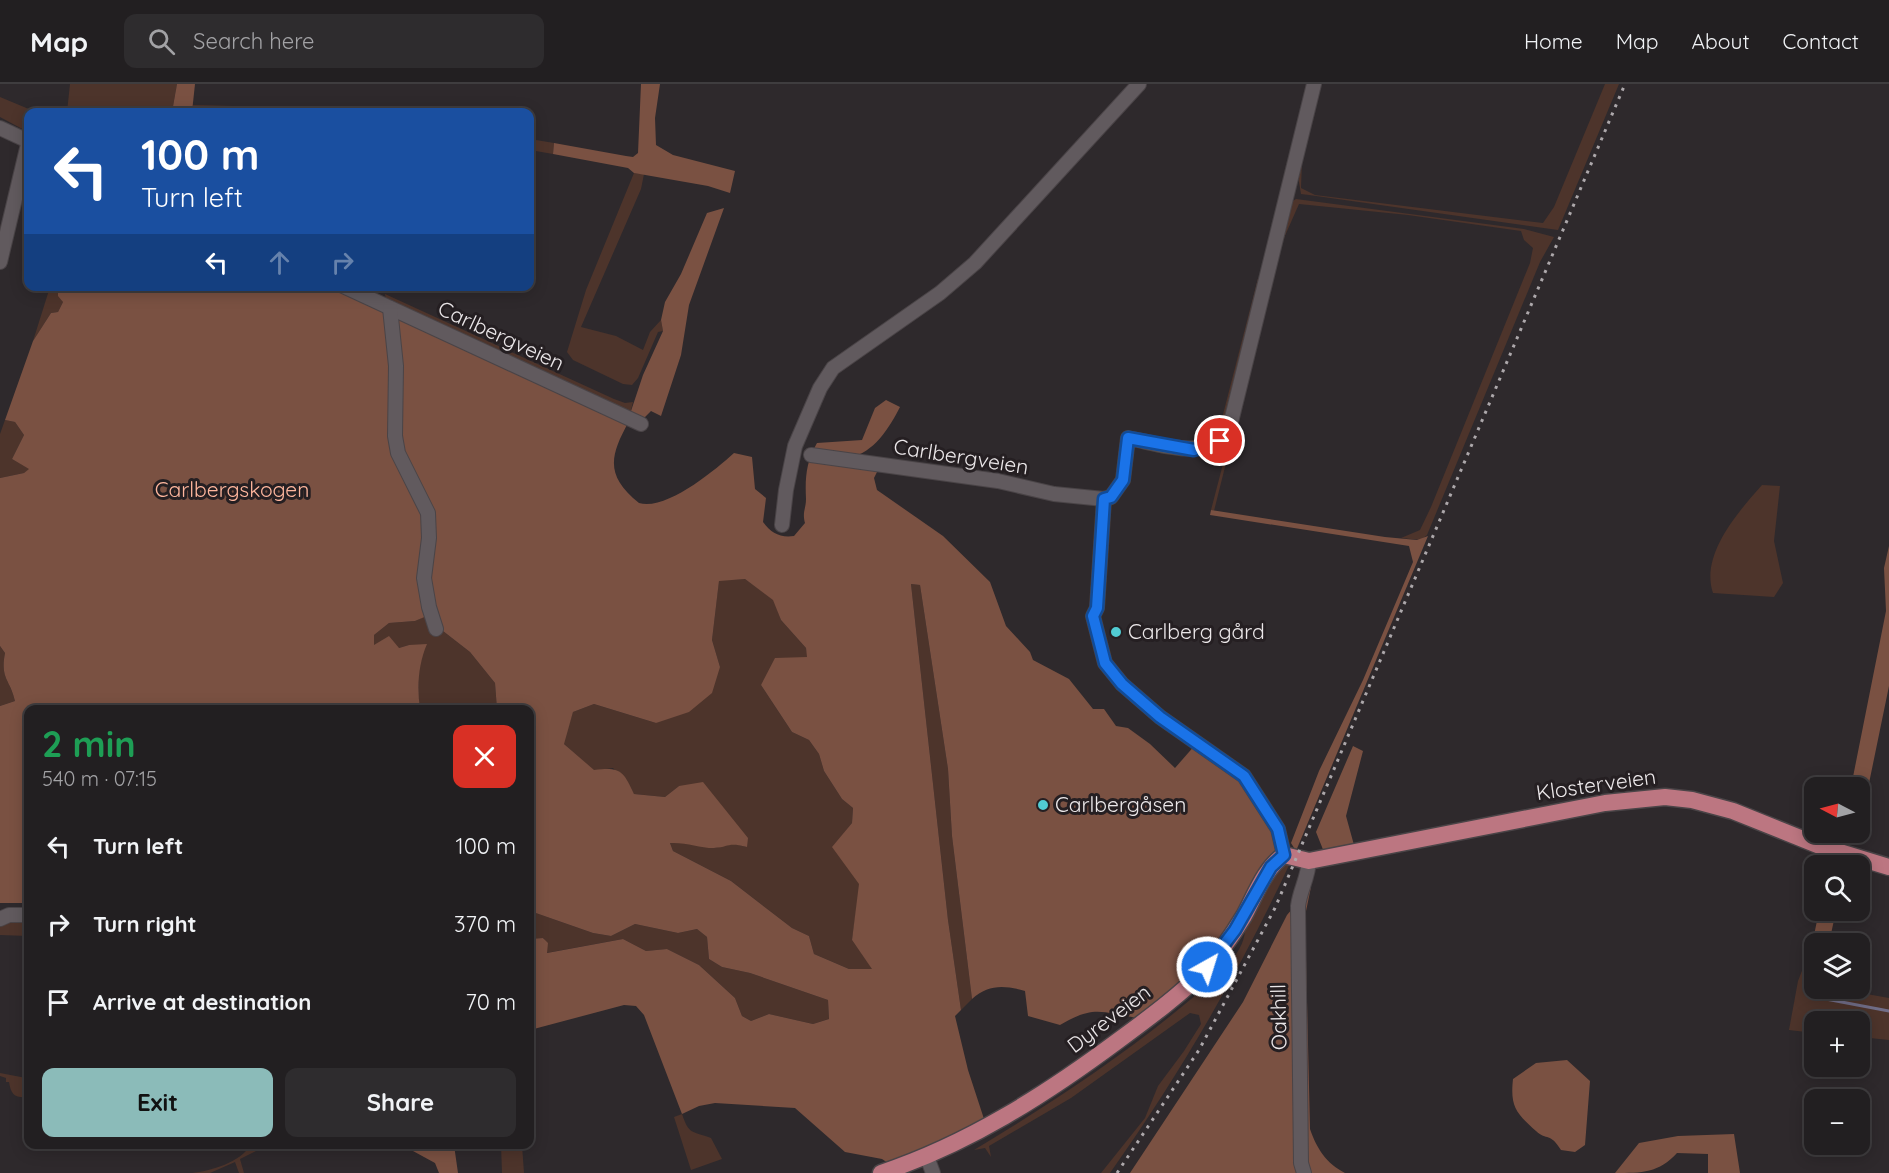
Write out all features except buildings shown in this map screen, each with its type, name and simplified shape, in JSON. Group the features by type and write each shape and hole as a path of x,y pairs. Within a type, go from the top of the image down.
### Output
{"main road":[{"name":"Klosterveien","path":"1306,860 1605,803 1665,796 1710,804 1820,846 1889,867"},
{"path":"1284,855 1306,860"},
{"name":"Dyreveien","path":"880,1173 927,1156 1002,1119 1075,1073 1182,990 1223,949 1271,867 1284,855"}],"street":[{"path":"782,525 795,446 820,388 833,368 940,293 975,263 1139,84"},
{"path":"1284,855 1278,829 1244,776 1160,717 1122,684 1105,663 1093,616 1097,608 1104,499 1111,497 1123,480 1128,438 1194,450 1220,441 1229,430 1314,84"},
{"path":"0,128 24,141"},
{"path":"0,262 24,160"},
{"name":"Carlbergveien","path":"354,291 641,424"},
{"path":"390,308 396,366 395,436 398,453 428,513 429,538 424,578 436,629"},
{"name":"Carlbergveien","path":"811,455 998,482 1054,494 1104,499"},
{"name":"Oakhill","path":"1304,1173 1301,1163 1298,906 1299,890 1308,875 1306,860"},
{"path":"0,919 9,915 24,915"},
{"path":"927,1156 933,1173"}],"shaded area":[{"path":"70,84 177,84 173,108 67,108"},
{"path":"1605,84 1619,84 1558,230 1301,194 1298,176 1302,161 1301,188 1315,195 1543,223 1554,207"},
{"path":"0,97 26,108 24,108 24,130 0,117"},
{"path":"193,105 310,108 193,108"},
{"path":"534,140 554,143 553,154 534,151"},
{"path":"634,173 644,174 641,189 581,327 616,336 643,350 650,332 661,320 663,331 658,332 638,378 632,385 623,384 573,360 567,352 586,290"},
{"path":"1296,199 1524,229 1554,237 1540,262 1427,535 1421,540 1401,538 1420,530 1431,507 1530,263 1533,248 1524,240 1521,231 1408,215 1299,204 1280,247 1214,511 1211,510 1291,202"},
{"path":"1258,278 1261,280 1225,429 1218,434"},
{"path":"49,291 59,291 63,302 58,312 51,313 33,341"},
{"path":"385,294 614,399 625,403 633,402 630,414 386,301"},
{"path":"5,420 15,422 24,435 12,459 30,469 24,473 0,478 0,434"},
{"path":"1762,485 1780,486 1774,541 1783,583 1774,597 1713,593 1710,579 1716,549 1742,508"},
{"path":"745,579 774,600 781,620 806,648 808,657 761,685 792,732 809,740 819,754 824,771 842,799 853,808 852,823 833,847 860,884 852,940 873,969 849,969 814,954 809,936 792,928 731,881 673,851 670,843 684,842 715,848 731,843 747,847 747,838 739,830 679,786 665,797 634,794 613,768 594,771 563,743 573,712 594,704 656,723 720,667 712,640 719,580"},
{"path":"911,584 920,585 948,769 952,836 972,999 961,1010 948,920"},
{"path":"434,612 443,631 470,652 495,683 497,705 420,705 418,670 409,645 399,648 373,645 374,635 389,623 415,621"},
{"path":"0,646 5,653 5,674 15,701 0,706"},
{"path":"1291,861 1208,1021 1161,1098 1110,1173 1101,1173 1145,1118 1158,1086 1201,1024 1199,1015 1190,1013 1071,1098 989,1146 991,1157 985,1148 974,1150 1088,1077 1143,1038 1196,995 1203,998 1239,949 1245,930 1272,873"},
{"path":"534,912 593,933 611,936 635,924 678,933 697,929 707,937 709,959 722,967 750,973 828,1000 829,1019 813,1024 769,1014 751,1021 742,1016 735,998 699,965 667,949 646,951 623,939 546,953 544,938 534,939"},
{"path":"24,919 24,936 0,935 0,923"},
{"path":"1804,966 1804,999 1870,999 1870,995 1889,998 1889,1040 1870,1038 1870,1011 1804,1011 1804,1032 1789,1030 1798,981"},
{"path":"0,1073 24,1078 24,1097 14,1095 9,1082 0,1076"},
{"path":"682,1114 689,1129 711,1138 722,1159 691,1170 674,1117"},
{"path":"256,1149 240,1159 244,1173 239,1173 235,1162 210,1173 192,1173 216,1168 233,1161 246,1151"},
{"path":"501,1149 522,1149 524,1173 502,1173"}],"green space":[{"path":"177,84 195,84 192,108 173,108"},
{"path":"641,84 660,84 655,118 656,145 673,155 735,171 730,193 708,186 634,173 628,168 553,154 554,143 633,157 638,153"},
{"path":"724,208 689,305 681,355 661,416 651,411 642,420 630,414 643,375 663,331 661,320 665,302 681,274 707,213"},
{"name":"Carlbergskogen","path":"58,291 343,291 628,423 617,446 614,465 620,484 639,503 650,504 676,495 715,470 734,453 752,457 755,489 766,498 763,522 773,532 784,536 794,536 805,523 807,470 817,443 862,440 875,408 886,400 900,407 891,423 866,451 850,457 878,470 874,478 877,490 943,536 990,582 1006,626 1030,652 1033,660 1069,679 1093,709 1104,709 1116,726 1128,728 1150,744 1175,768 1196,744 1239,775 1265,811 1277,849 1217,950 1185,983 1137,1018 1106,1012 1090,1012 1060,1025 1028,1016 1025,991 997,987 984,991 972,999 952,836 948,769 920,585 911,584 948,920 961,1010 955,1016 968,1070 985,1122 956,1137 888,1163 882,1159 845,1152 795,1108 715,1103 699,1106 682,1114 644,1015 636,1006 624,1005 534,1029 534,939 543,938 548,943 547,953 623,939 646,951 667,949 699,965 735,998 742,1016 751,1021 769,1014 813,1024 829,1019 828,1000 750,973 722,967 709,959 707,937 697,929 678,933 635,924 611,936 593,933 534,912 534,705 497,705 495,683 470,652 443,631 434,613 415,621 389,623 374,635 374,645 389,636 399,648 427,644 419,676 420,705 24,705 24,903 0,903 0,706 15,701 5,674 5,653 0,646 0,478 24,473 29,469 12,459 24,435 15,422 5,420 33,341 51,313 58,312 63,302 58,296","holes":["745,579 773,600 781,620 806,648 807,657 775,658 761,685 792,732 809,740 819,754 824,771 842,799 853,808 852,823 832,847 859,884 852,940 872,969 849,969 814,954 809,936 792,928 731,881 673,851 670,843 708,848 732,845 747,847 748,838 703,782 679,786 665,797 634,794 620,772 610,769 594,770 564,744 573,712 594,704 656,723 689,712 712,693 720,667 712,640 719,581"]},
{"path":"1211,510 1385,537 1417,540 1428,536 1296,851 1291,843 1319,771 1363,680 1413,562 1409,546 1210,515"},
{"path":"1889,546 1889,686 1870,778 1853,777 1886,611 1884,568"},
{"path":"1353,746 1363,751 1346,816 1354,845 1324,852 1316,832"},
{"path":"1311,887 1305,916 1310,1129 1323,1155 1332,1165 1345,1173 1130,1173 1243,1002 1287,915"},
{"path":"1817,921 1834,921 1831,933 1814,933"},
{"path":"1567,1060 1590,1081 1585,1145 1575,1152 1561,1150 1554,1141 1536,1131 1519,1114 1513,1096 1513,1079 1536,1063"},
{"path":"1734,1134 1740,1173 1708,1173 1708,1154 1677,1153 1657,1168 1634,1173 1615,1173 1639,1143 1678,1136"},
{"path":"409,1149 455,1149 458,1173 439,1173 435,1163"}],"waterway":[{"path":"1826,999 1889,1011"}],"railway":[{"path":"1117,1173 1199,1050 1275,908 1625,84"}],"place":[{"name":"Carlberg gård","path":"1116,632"},
{"name":"Carlbergåsen","path":"1043,805"}],"route":[{"path":"1207,967 1223,949 1271,867 1284,855 1278,829 1244,776 1185,732 1160,717 1122,684 1105,663 1100,634 1093,616 1097,608 1104,499 1111,497 1123,480 1128,438 1194,450 1220,441"}]}
